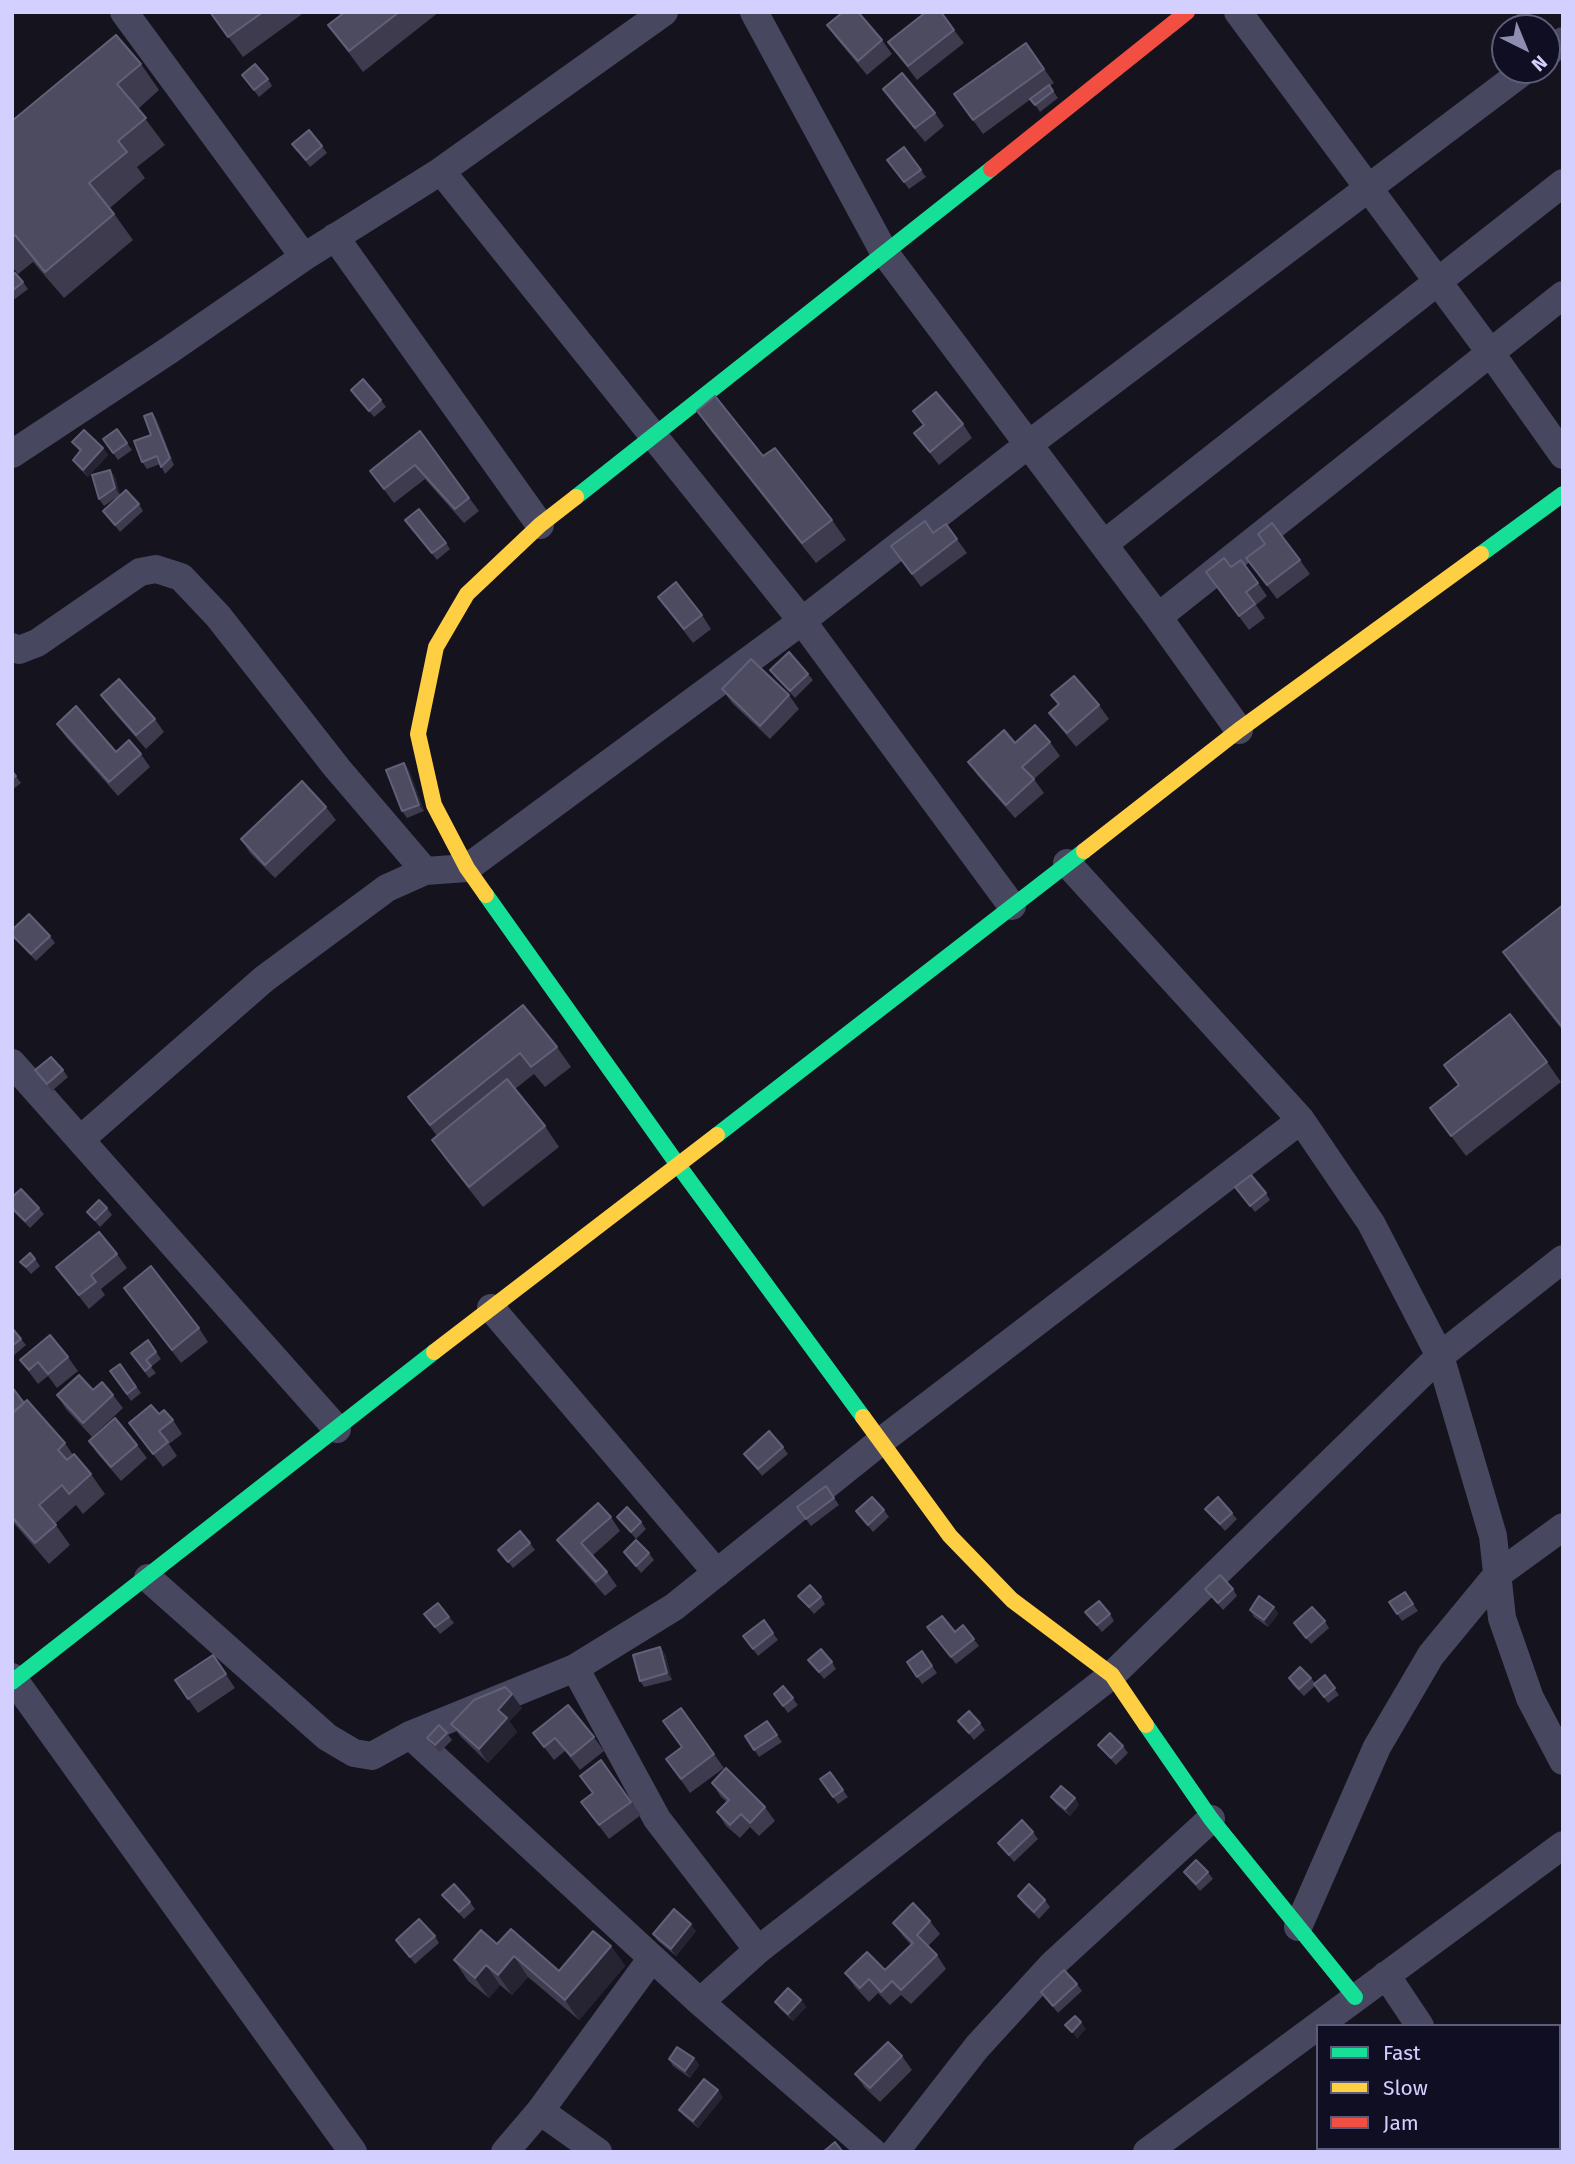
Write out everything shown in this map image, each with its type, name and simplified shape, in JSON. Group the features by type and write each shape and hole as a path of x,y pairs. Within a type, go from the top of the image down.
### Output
{"main road":[{"path":"1187,12 540,525 467,594 436,647 418,734 434,805 467,868 678,1165 880,1442 950,1536 1012,1600 1112,1675 1211,1819 1355,1997"},
{"path":"13,1680 1239,730 1563,494"}],"street":[{"path":"124,12 304,257"},
{"path":"12,454 304,257 441,171 664,12"},
{"path":"754,12 884,252 1104,544 1239,730"},
{"path":"1238,12 1439,282 1563,455"},
{"path":"80,1139 264,979 387,888 425,871 467,868 802,621 1029,444 1506,84"},
{"path":"441,171 802,621 1012,906"},
{"path":"1104,544 1563,183"},
{"path":"335,237 540,525"},
{"path":"1158,617 1563,295"},
{"path":"12,647 19,650 37,643 140,572 156,569 181,577 218,616 337,768 425,871"},
{"path":"1067,863 1301,1120 1371,1223 1440,1356 1493,1536 1502,1618 1531,1698 1563,1761"},
{"path":"12,1063 337,1430"},
{"path":"148,1578 327,1737 354,1753 372,1756 410,1735 575,1668 674,1606 880,1442 1301,1120"},
{"path":"700,2002 758,1950 1112,1675 1440,1356 1563,1259"},
{"path":"491,1308 717,1573"},
{"path":"1298,1927 1377,1747 1431,1655 1497,1575 1563,1527"},
{"path":"575,1668 657,1819 758,1950"},
{"path":"13,1680 353,2152"},
{"path":"410,1735 700,2002 873,2152"},
{"path":"895,2152 977,2047 1053,1964 1211,1819"},
{"path":"1319,2024 1563,1845"},
{"path":"505,2152 540,2111 652,1958"},
{"path":"1386,1975 1419,2024"},
{"path":"1147,2152 1316,2026"},
{"path":"540,2111 598,2152"}],"building":[{"path":"210,12 263,12 228,37"},
{"path":"345,12 399,12 349,51 328,25"},
{"path":"843,12 858,12 882,40 858,61 827,25"},
{"path":"926,12 941,12 954,30 908,66 888,42"},
{"path":"116,35 141,64 117,84 146,118 118,141 127,152 89,183 114,214 45,272 15,235 12,237 12,121"},
{"path":"1026,43 1044,69 973,120 954,94"},
{"path":"255,64 268,79 254,90 242,75"},
{"path":"902,73 935,113 915,128 883,89"},
{"path":"1049,85 1053,91 1035,105 1030,99"},
{"path":"309,130 322,146 306,160 292,144"},
{"path":"904,147 921,170 904,182 887,160"},
{"path":"15,273 23,282 12,291 12,275"},
{"path":"363,379 381,400 369,411 351,390"},
{"path":"936,392 963,424 930,452 914,433 924,425 913,411"},
{"path":"715,396 763,456 775,448 832,520 802,543 697,411"},
{"path":"152,413 170,458 161,467 157,456 142,462 134,441 151,435 144,416"},
{"path":"117,429 127,443 113,453 103,439"},
{"path":"84,430 103,448 83,470 73,460 81,450 72,442"},
{"path":"420,431 469,498 455,509 415,465 384,489 370,471"},
{"path":"110,470 115,488 99,499 92,475"},
{"path":"126,490 139,504 115,525 103,511"},
{"path":"419,509 446,543 432,553 405,520"},
{"path":"925,521 933,533 946,524 957,539 912,574 891,546"},
{"path":"1272,523 1300,560 1267,585 1246,558 1265,544 1258,534"},
{"path":"1224,558 1231,567 1241,560 1258,583 1246,592 1255,604 1239,616 1206,572"},
{"path":"676,582 702,615 684,629 658,597"},
{"path":"789,652 808,674 790,691 770,670"},
{"path":"751,659 789,695 760,726 722,689"},
{"path":"1074,676 1099,705 1067,733 1049,713 1059,704 1051,695"},
{"path":"119,679 155,719 136,735 101,695"},
{"path":"76,706 116,752 129,740 141,754 109,782 57,724"},
{"path":"1035,725 1050,742 1022,767 1034,779 1006,805 968,762 1004,730 1015,743"},
{"path":"404,763 419,805 402,811 386,770"},
{"path":"302,781 326,807 265,865 241,839"},
{"path":"1563,905 1563,1028 1503,952"},
{"path":"29,914 50,936 31,954 12,935 12,930"},
{"path":"523,1005 557,1047 531,1067 520,1053 430,1125 408,1097"},
{"path":"1510,1014 1547,1062 1451,1136 1430,1108 1459,1085 1444,1065"},
{"path":"51,1057 63,1070 47,1084 35,1070"},
{"path":"507,1079 545,1126 469,1187 432,1140"},
{"path":"1251,1175 1266,1193 1250,1206 1235,1187"},
{"path":"21,1189 39,1208 25,1221 12,1208 12,1197"},
{"path":"99,1200 107,1208 95,1220 87,1212"},
{"path":"99,1232 117,1254 91,1275 96,1282 79,1295 56,1267"},
{"path":"30,1253 35,1259 26,1267 20,1262"},
{"path":"151,1266 199,1328 172,1350 124,1288"},
{"path":"12,1328 21,1339 12,1346"},
{"path":"50,1335 68,1357 48,1374 38,1362 29,1370 20,1360"},
{"path":"148,1340 156,1352 146,1360 151,1366 145,1371 131,1353"},
{"path":"120,1364 136,1387 127,1394 110,1371"},
{"path":"79,1375 93,1390 102,1382 113,1395 83,1423 57,1395"},
{"path":"12,1387 24,1403 13,1413 12,1412"},
{"path":"27,1400 65,1443 58,1450 67,1460 74,1454 91,1474 69,1494 62,1485 39,1505 56,1525 35,1543 12,1517 12,1413"},
{"path":"151,1405 159,1414 164,1410 173,1420 159,1431 168,1442 153,1454 129,1423"},
{"path":"115,1418 137,1445 111,1467 89,1441"},
{"path":"769,1431 783,1447 758,1469 744,1454"},
{"path":"826,1486 834,1498 806,1519 797,1507"},
{"path":"872,1497 884,1510 868,1525 856,1511"},
{"path":"1218,1497 1232,1513 1220,1524 1205,1509"},
{"path":"598,1503 611,1517 581,1543 607,1572 596,1582 557,1540"},
{"path":"627,1507 641,1522 631,1532 617,1517"},
{"path":"520,1531 530,1543 508,1562 498,1550"},
{"path":"636,1540 649,1553 636,1566 624,1552"},
{"path":"1220,1575 1233,1589 1218,1603 1205,1589"},
{"path":"810,1585 821,1597 809,1607 798,1596"},
{"path":"1405,1592 1413,1604 1397,1614 1389,1602"},
{"path":"1259,1596 1274,1607 1264,1620 1250,1610"},
{"path":"1099,1601 1110,1614 1097,1625 1085,1612"},
{"path":"438,1603 449,1617 435,1627 424,1614"},
{"path":"1312,1607 1325,1621 1306,1638 1294,1623"},
{"path":"942,1616 955,1632 963,1625 974,1639 951,1657 927,1627"},
{"path":"764,1620 773,1633 753,1649 743,1636"},
{"path":"660,1647 667,1673 640,1681 633,1655"},
{"path":"821,1649 832,1662 819,1672 808,1660"},
{"path":"922,1651 932,1666 917,1677 907,1662"},
{"path":"213,1655 226,1674 188,1699 175,1680"},
{"path":"1300,1667 1311,1678 1299,1689 1289,1678"},
{"path":"1325,1675 1335,1688 1324,1697 1314,1684"},
{"path":"783,1686 793,1698 783,1706 774,1694"},
{"path":"505,1687 512,1694 498,1710 507,1718 479,1749 451,1724 474,1700"},
{"path":"568,1705 594,1737 571,1756 555,1738 544,1747 533,1733"},
{"path":"681,1708 714,1754 681,1779 666,1759 682,1747 663,1721"},
{"path":"969,1711 980,1723 969,1733 958,1721"},
{"path":"767,1721 777,1735 754,1750 745,1736"},
{"path":"439,1725 447,1733 435,1745 427,1738"},
{"path":"1110,1733 1123,1746 1111,1758 1098,1745"},
{"path":"601,1760 631,1802 599,1825 581,1802 593,1793 580,1776"},
{"path":"726,1768 765,1807 750,1823 741,1814 730,1825 717,1812 729,1800 712,1783"},
{"path":"830,1772 843,1790 833,1797 820,1779"},
{"path":"1061,1786 1075,1798 1065,1809 1051,1797"},
{"path":"1022,1820 1033,1832 1009,1855 998,1843"},
{"path":"1196,1860 1208,1872 1196,1884 1184,1872"},
{"path":"454,1884 470,1902 459,1912 442,1895"},
{"path":"1029,1884 1045,1900 1034,1912 1018,1896"},
{"path":"913,1903 930,1921 917,1935 937,1955 901,1990 892,1981 881,1992 869,1979 860,1988 845,1973 867,1952 885,1970 913,1943 893,1923"},
{"path":"674,1909 691,1924 671,1949 653,1934"},
{"path":"419,1919 435,1936 410,1957 396,1940"},
{"path":"511,1929 559,1971 593,1931 611,1946 565,2000 514,1956 498,1975 486,1965 475,1978 454,1960 481,1930 497,1944"},
{"path":"1064,1970 1077,1984 1053,2006 1041,1992"},
{"path":"788,1988 801,2000 788,2014 775,2002"},
{"path":"1075,2016 1081,2022 1072,2032 1065,2025"},
{"path":"888,2042 902,2056 870,2088 855,2074"},
{"path":"677,2047 694,2058 685,2071 669,2059"},
{"path":"704,2079 718,2090 693,2121 679,2110"},
{"path":"835,2142 843,2152 823,2152"}],"traffic: fast":[{"path":"576,497 991,169"},
{"path":"1481,554 1563,494"},
{"path":"717,1135 1084,851"},
{"path":"486,895 678,1165 863,1417"},
{"path":"12,1682 434,1352"},
{"path":"1146,1725 1211,1819 1355,1997"}],"traffic: slow":[{"path":"486,895 467,868 434,805 418,734 436,647 467,594 540,525 576,497"},
{"path":"1084,851 1239,730 1481,554"},
{"path":"434,1352 717,1135"},
{"path":"863,1417 950,1536 1012,1600 1112,1675 1146,1725"}],"traffic: jam":[{"path":"991,169 1187,12"}]}
